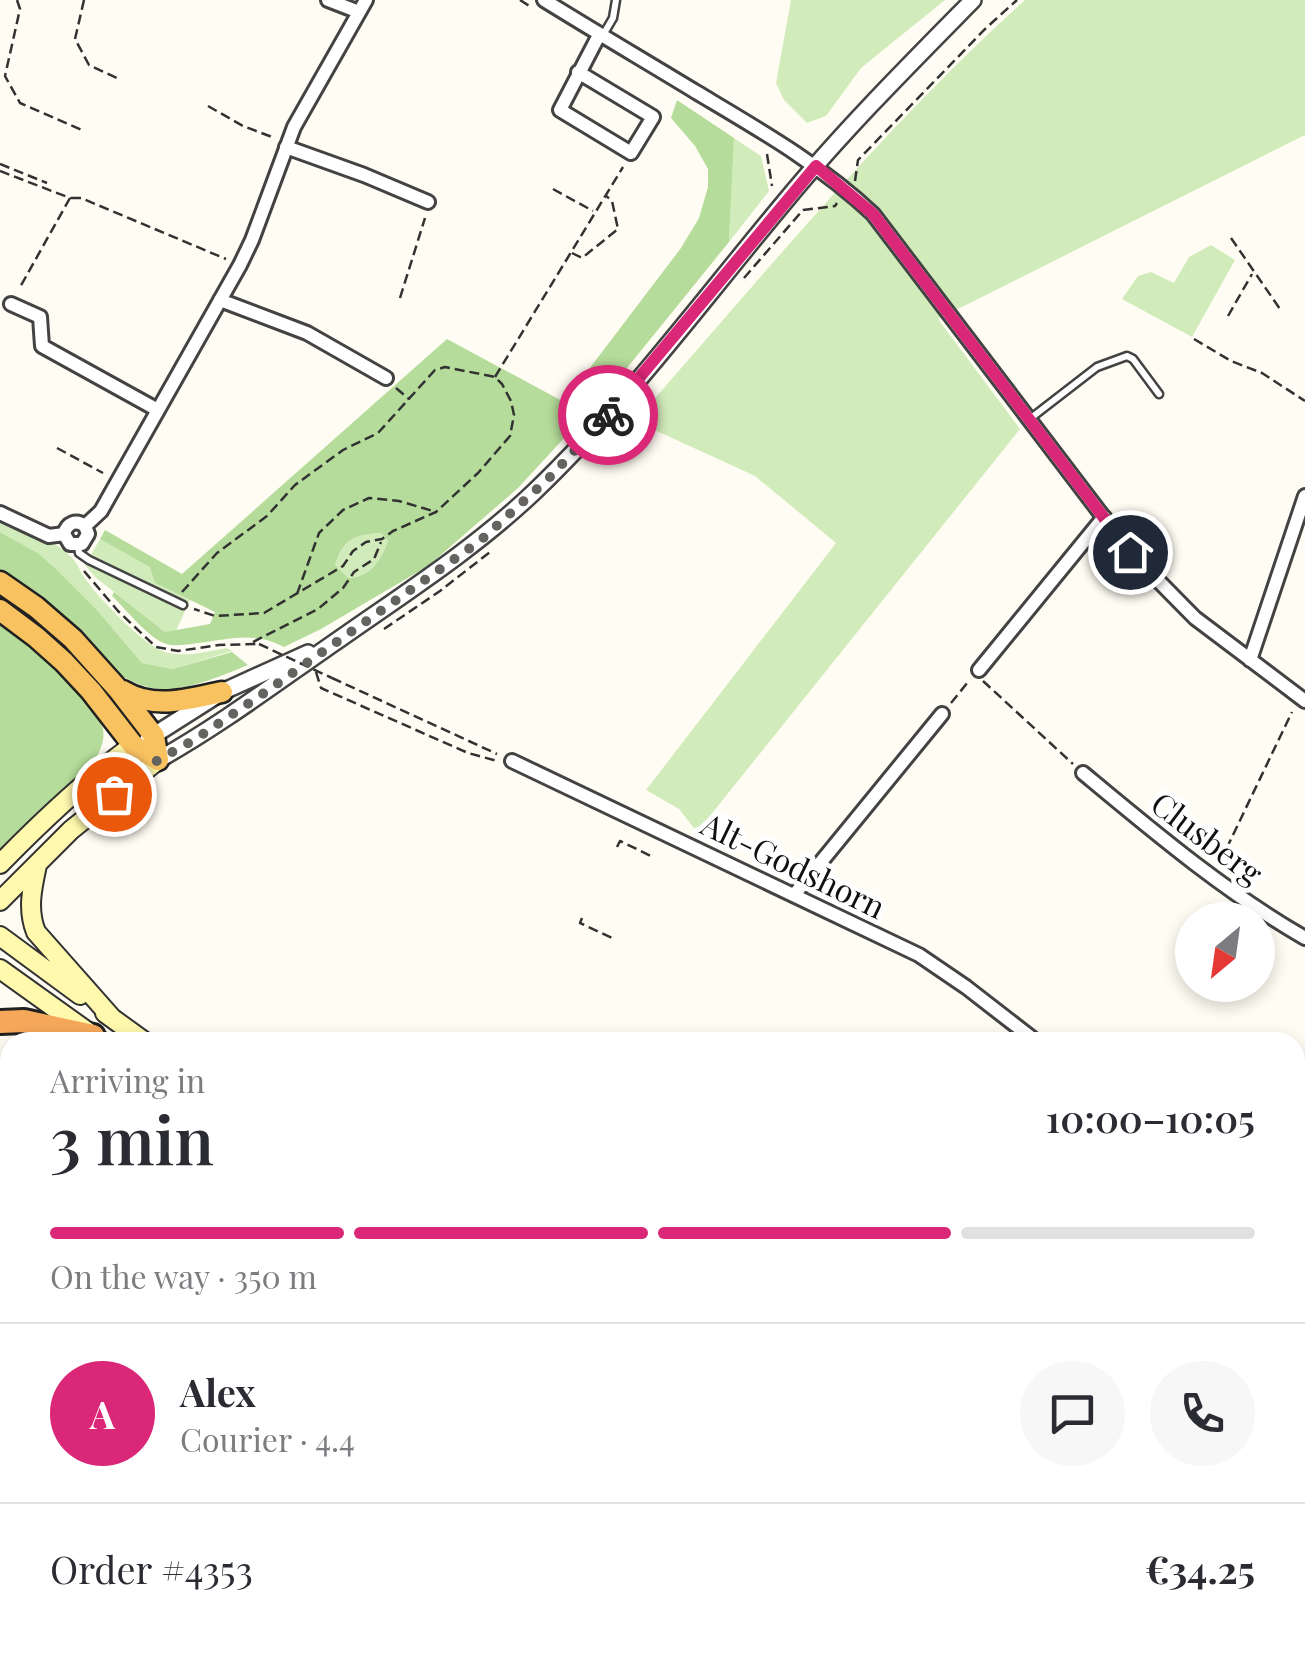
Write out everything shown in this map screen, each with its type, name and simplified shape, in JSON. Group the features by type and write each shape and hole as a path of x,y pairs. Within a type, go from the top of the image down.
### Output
{"highway":[{"path":"0,582 72,638 117,688 154,736 158,760"},
{"path":"0,610 64,662 133,745 158,760"},
{"path":"117,688 137,700 166,703 222,692"},
{"path":"0,1022 24,1021 69,1032"}],"main road":[{"path":"0,864 52,810 133,745"},
{"path":"0,901 71,830 158,760"},
{"path":"37,864 30,896 36,932 112,1018"},
{"path":"0,936 131,1032"},
{"path":"0,969 88,1032"}],"street":[{"path":"85,526 101,511 240,264 294,127 362,6 328,0"},
{"path":"544,0 772,136 848,190 873,214 1130,552 1183,606 1302,699"},
{"path":"158,760 252,701 437,573 480,541 554,473 607,416 816,166 879,95 973,0"},
{"path":"578,72 653,118 632,152 560,110 578,72 601,35"},
{"path":"287,145 428,202"},
{"path":"220,300 307,333 386,378"},
{"path":"11,304 40,317 42,346 156,409"},
{"path":"1250,660 1305,496"},
{"path":"0,513 49,536 64,534"},
{"path":"979,670 1104,517"},
{"path":"72,523 85,526 87,538 79,550 67,542 65,529 72,523"},
{"path":"133,745 154,736 222,692 339,639"},
{"path":"794,895 942,714"},
{"name":"Alt-Godshorn","path":"512,761 919,955 1024,1032"},
{"name":"Clusberg","path":"1083,773 1158,836 1268,917 1305,938"}],"lane":[{"path":"601,35 613,18 616,0"},
{"path":"1030,418 1096,367 1127,356 1159,394"},
{"path":"79,550 183,605"}],"path":[{"path":"17,0 20,9 5,76 20,103 84,131"},
{"path":"84,0 75,39 89,65 120,78"},
{"path":"848,190 856,179 858,160 1017,0"},
{"path":"208,106 287,145"},
{"path":"495,377 632,152"},
{"path":"0,164 47,183"},
{"path":"0,172 70,198 81,198 240,264"},
{"path":"553,190 594,212"},
{"path":"570,252 582,258 618,229 612,200 604,195"},
{"path":"11,304 70,198"},
{"path":"400,298 428,202"},
{"path":"1231,238 1280,309"},
{"path":"1228,316 1253,272"},
{"path":"1194,339 1305,400"},
{"path":"174,601 217,554 267,516 295,486 342,450 378,433 435,370 445,366 495,377 502,384 514,416 510,436 486,466 436,512 382,539 366,542 353,551 343,566 264,613 215,616 183,605"},
{"path":"386,378 410,400"},
{"path":"56,448 117,481"},
{"path":"296,596 319,533 344,510 369,498 436,512"},
{"path":"79,550 86,576 118,612 156,647 178,651 252,642 318,609 343,588 354,572 374,559 382,539"},
{"path":"343,566 354,572"},
{"path":"252,642 512,761"},
{"path":"316,672 321,688 468,753 504,764 512,761"},
{"path":"942,714 975,673 1083,773"},
{"path":"1213,876 1302,699"},
{"path":"617,847 620,841 650,856"},
{"path":"582,918 580,923 612,938"}],"green space":[{"path":"791,0 945,0 861,68 826,116 807,123 784,100 776,83"},
{"path":"1025,0 1305,0 1305,135 938,319 1020,429 697,832 679,809 646,790 836,543 755,476 635,421 872,152"},
{"path":"677,100 734,138 729,242 614,384 518,488 428,566 284,647 251,638 166,644 145,630 112,596 114,592 165,632 210,624 215,612 155,583 150,567 100,539 105,530 182,574 447,339 564,402 681,248 699,218 708,187 708,169 671,118","holes":["381,533 388,541 378,561 363,575 348,578 335,565 342,549 357,537"]},
{"path":"734,138 761,156 769,191 729,242"},
{"path":"1211,245 1235,260 1192,337 1122,299 1138,276 1151,272 1174,283 1189,257"},
{"path":"0,518 67,553 112,610 156,648 181,654 227,648 232,651 173,669 142,663 55,568 38,553 0,532"},
{"path":"0,532 38,553 55,568 142,663 173,669 232,652 248,665 176,688 148,687 130,680 99,658 39,599 0,571"},
{"path":"381,533 388,541 378,561 362,575 347,578 335,565 342,549 357,537"},
{"path":"100,539 151,567 155,583 190,600 176,631 165,632 85,565"},
{"path":"0,624 74,687 98,717 103,733 96,758 0,850"}],"way so far":[{"path":"114,794 480,541 534,493 608,415"}],"route":[{"path":"608,415 816,166 873,214 1130,552"}]}
